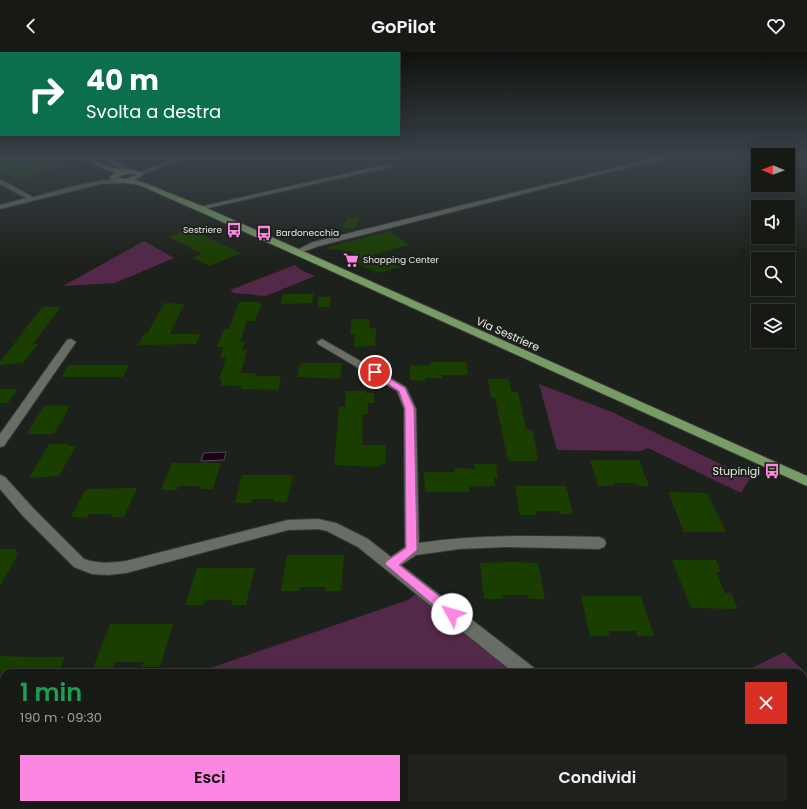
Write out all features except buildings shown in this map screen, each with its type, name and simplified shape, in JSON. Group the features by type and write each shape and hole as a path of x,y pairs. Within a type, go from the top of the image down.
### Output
{"main road":[{"name":"Via Sestriere","path":"167,191 199,208 807,481"}],"street":[{"path":"18,191 30,198"},
{"path":"0,207 60,191"},
{"path":"199,208 274,191"},
{"path":"297,252 316,244 527,191"},
{"path":"0,443 71,342"},
{"path":"322,342 402,389 410,408 412,550"},
{"path":"0,480 28,512 79,563 92,568 108,569 126,567 268,530 303,524 318,524 345,533 363,543 391,564 522,669"},
{"path":"391,564 412,550 445,544 507,540 599,543"}],"shaded area":[{"path":"144,241 174,258 115,283 63,286"},
{"path":"295,265 301,270 315,276 266,296 234,293 230,290"},
{"path":"539,384 612,412 750,478 741,493 648,448 641,451 557,450"},
{"path":"226,452 224,460 201,461 204,453"},
{"path":"417,593 510,669 208,669 408,600"},
{"path":"784,652 802,669 750,669"}],"place":[{"name":"Sestriere","path":"234,230"},
{"name":"Bardonecchia","path":"264,233"},
{"name":"Shopping Center","path":"351,260"},
{"name":"Stupinigi","path":"772,471"}],"route":[{"path":"375,372 402,389 410,408 412,550 391,564 452,614"}]}
